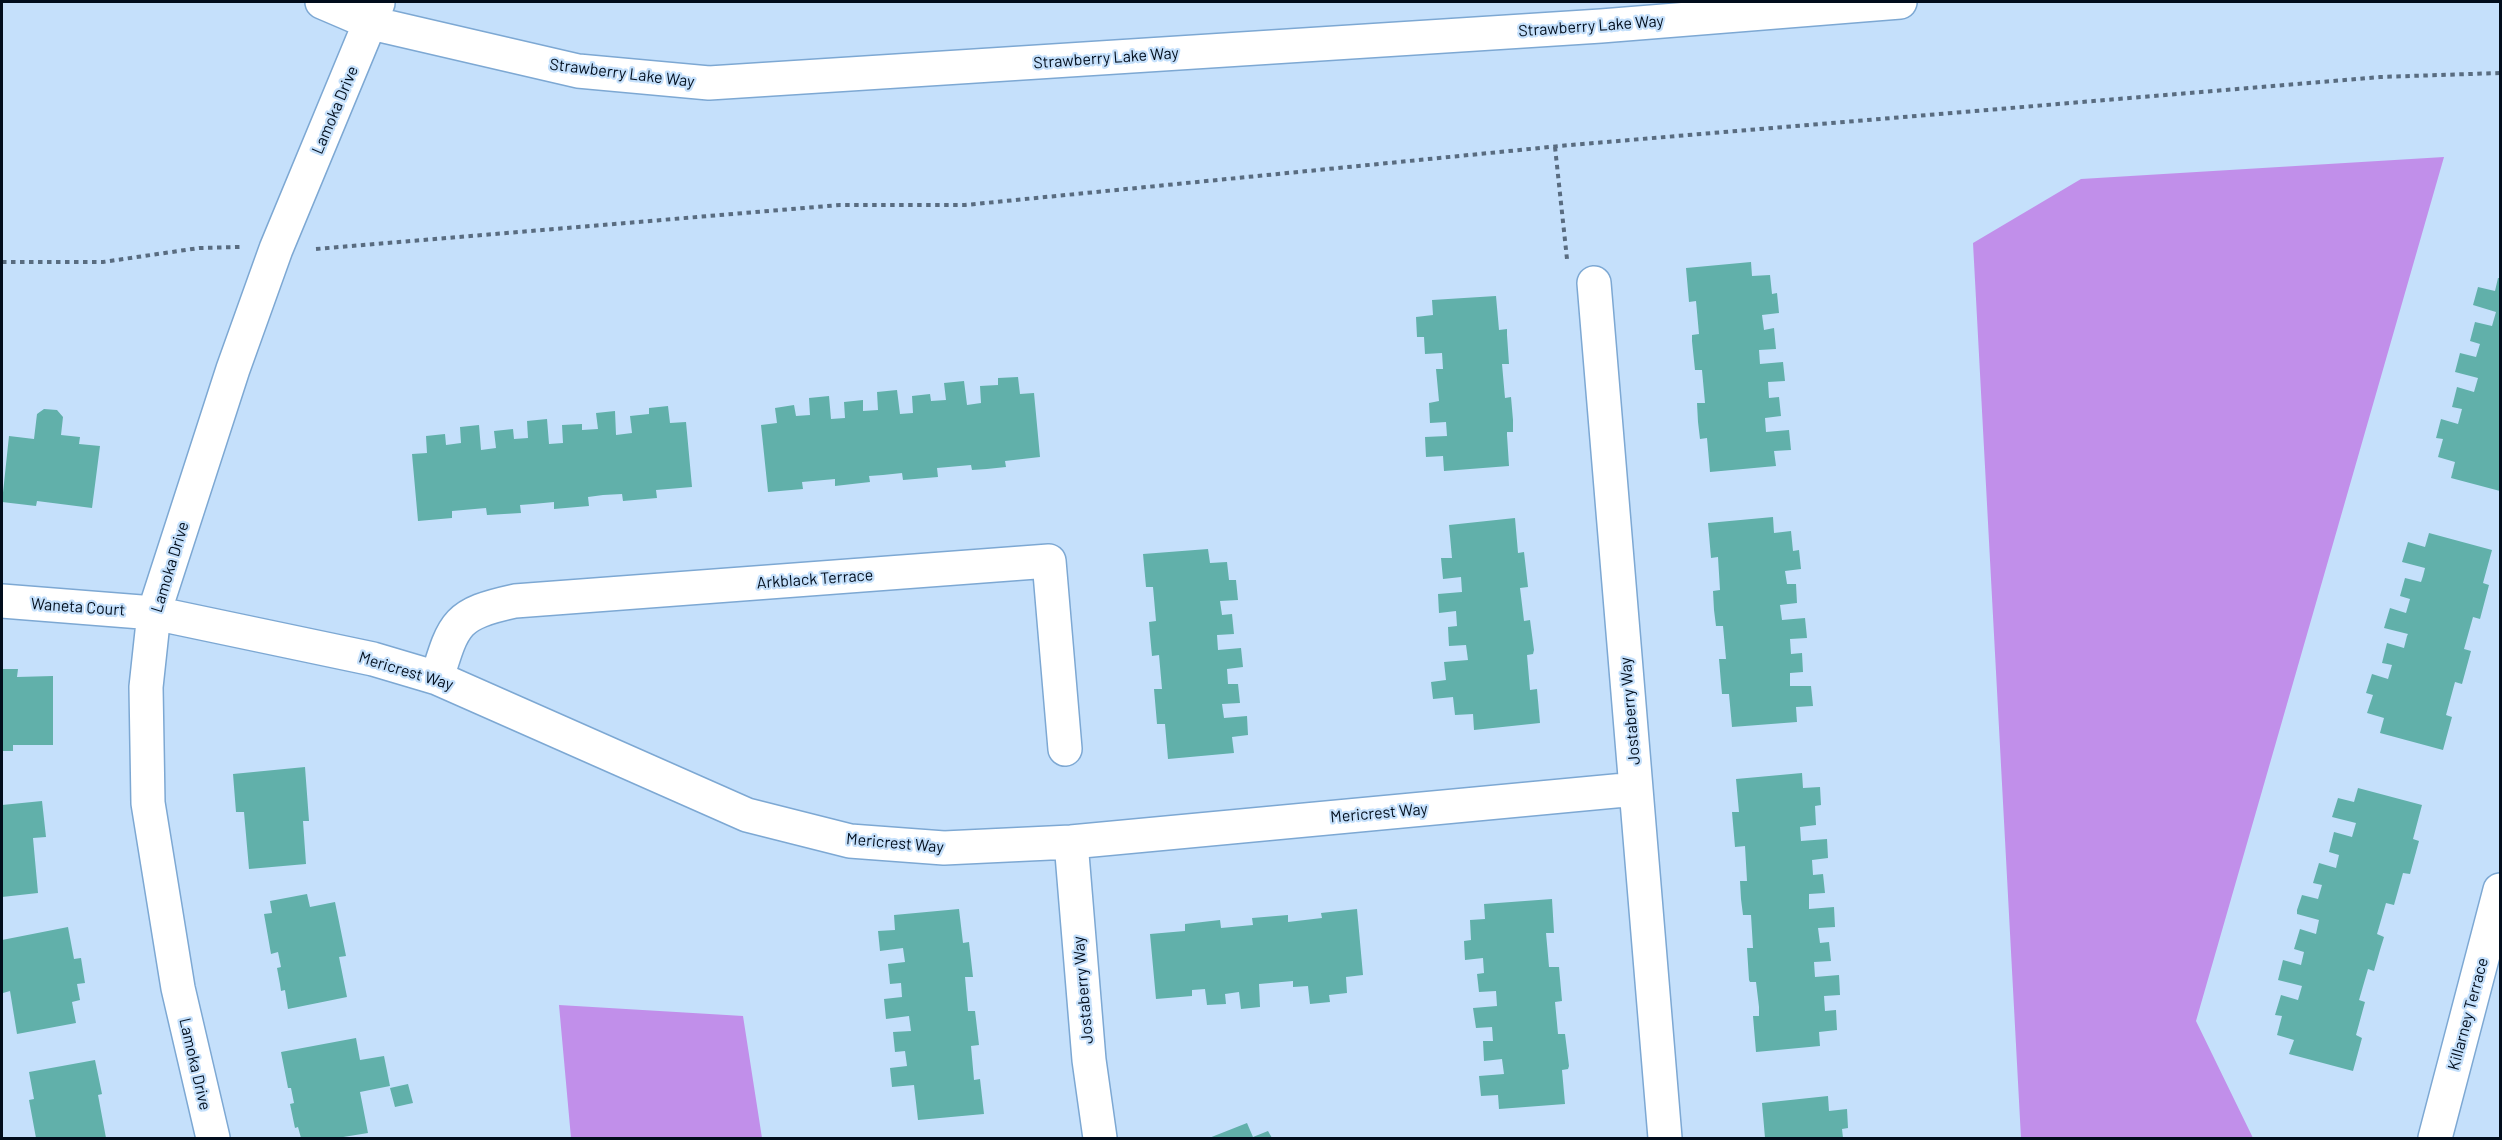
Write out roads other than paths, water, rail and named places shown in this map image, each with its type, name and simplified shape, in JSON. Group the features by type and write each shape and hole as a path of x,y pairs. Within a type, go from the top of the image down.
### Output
{"street":[{"name":"Strawberry Lake Way","path":"322,2 375,12 578,71 709,83 1601,26 1900,2"},
{"name":"Lamoka Drive","path":"213,1138 178,988 148,802 146,687 154,613 233,369 276,249 375,12"},
{"name":"Jostaberry Way","path":"1594,283 1665,1138"},
{"name":"Arkblack Terrace","path":"437,678 450,636 458,623 489,607 515,601 1049,561 1065,749"},
{"name":"Waneta Court","path":"2,601 154,613"},
{"name":"Mericrest Way","path":"154,613 373,659 437,678 747,815 861,842 944,848 1071,842 1636,789"},
{"name":"Jostaberry Way","path":"1071,842 1089,1060 1100,1138"},
{"name":"Killarney Terrace","path":"2435,1138 2500,890"}]}
